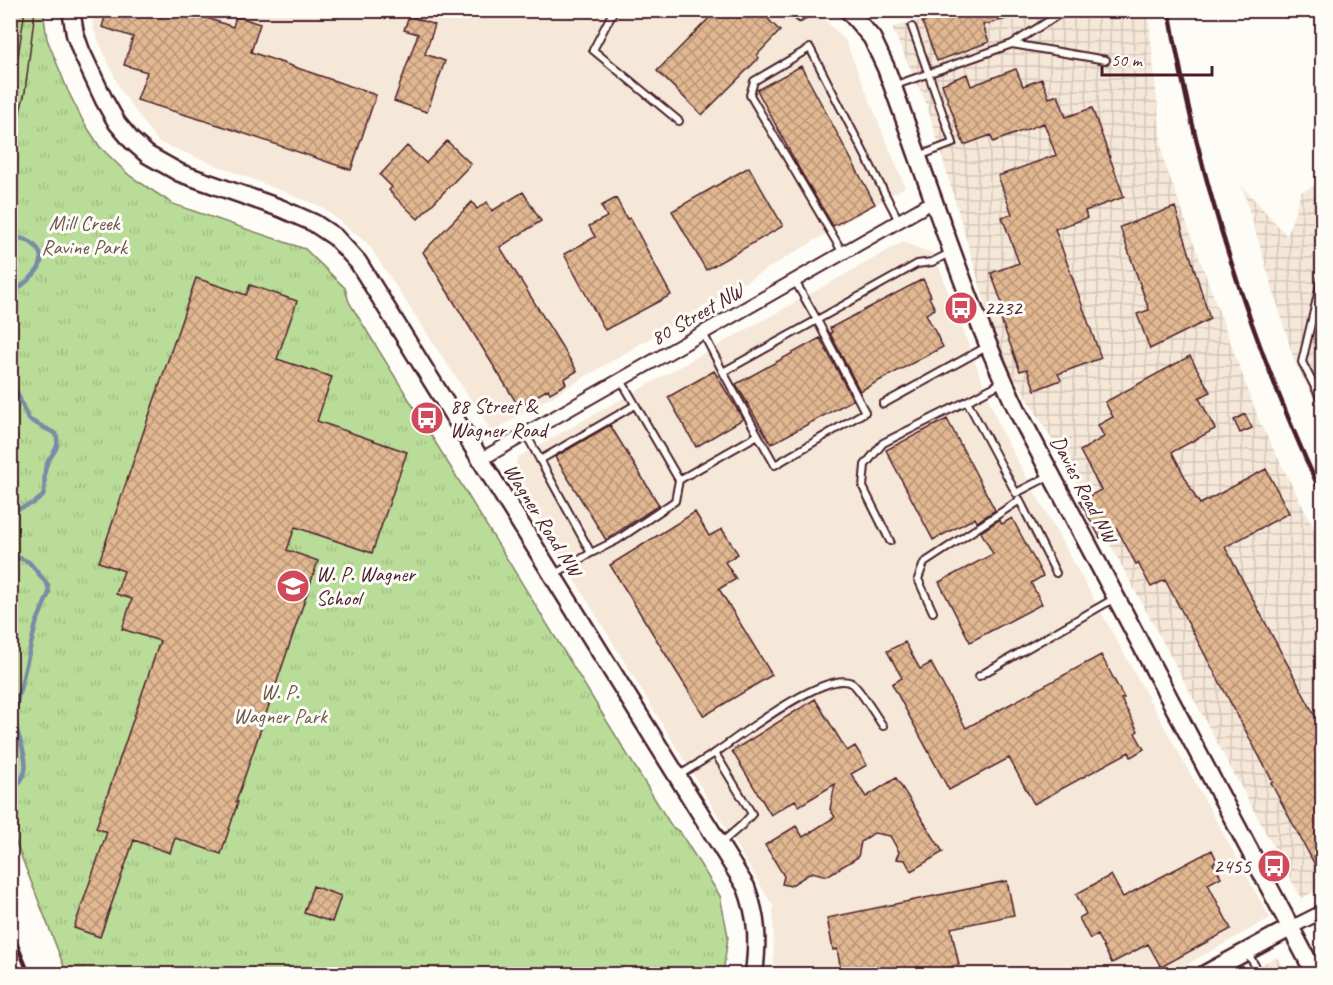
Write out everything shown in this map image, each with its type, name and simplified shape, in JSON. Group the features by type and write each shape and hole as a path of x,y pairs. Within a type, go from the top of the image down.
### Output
{"street":[{"name":"Wagner Road NW","path":"71,10 75,34 81,51 117,123 132,141 148,155 180,173 302,217 326,230 351,253 366,272 480,460 746,886 756,917 754,975"},
{"name":"Davies Road NW","path":"848,10 872,38 1004,381 1051,475 1315,975"},
{"path":"1318,10 1323,12"},
{"name":"80 Street NW","path":"480,460 934,201"},
{"path":"1205,975 1323,912"}],"lane":[{"path":"614,10 593,50 679,121"},
{"path":"790,10 800,18 808,10"},
{"path":"892,86 1012,44 1066,10"},
{"path":"912,27 953,143 919,156"},
{"path":"1012,44 1106,60"},
{"path":"843,254 750,95 754,81 810,48 899,221"},
{"path":"723,372 916,264 932,262 953,251"},
{"path":"1323,277 1302,362 1323,401"},
{"path":"703,333 775,465 865,412 795,281"},
{"path":"883,404 989,345"},
{"path":"552,576 617,540 675,501 679,480 621,380"},
{"path":"890,540 863,487 865,465 883,443 1004,381"},
{"path":"967,401 1056,573"},
{"path":"540,460 635,405"},
{"path":"526,434 591,553"},
{"path":"679,480 758,435"},
{"path":"1016,493 1051,475"},
{"path":"933,612 918,579 924,563 1020,500"},
{"path":"979,676 1116,598"},
{"path":"677,777 816,687 840,681 852,684 883,726"},
{"path":"715,753 752,814 720,844"},
{"path":"1247,952 1260,975"}],"shaded area":[{"path":"92,11 816,11 845,40 905,187 492,432 368,244 322,207 158,142 121,91 93,28"},
{"path":"949,11 1148,11 1163,159 1260,423 1322,544 1322,888 1301,898 1069,468 999,351 927,105 892,28"},
{"path":"1322,182 1322,415 1294,360 1242,186 1287,236 1301,192"},
{"path":"903,242 934,254 1002,433 1270,918 1170,974 774,974 773,906 512,477 518,457"},
{"path":"1277,957 1286,974 1241,974"}],"green space":[{"name":"W. P. Wagner Park","path":"43,10 47,39 83,121 100,147 130,176 173,204 305,249 345,288 349,302 672,827 680,832 720,896 728,936 723,974 67,974 11,830 10,11"}],"building":[{"path":"107,10 184,10 233,27 236,16 260,24 251,52 376,95 351,170 137,100 147,72 124,65 133,37 102,27"},
{"path":"717,10 759,10 780,31 757,55 759,58 702,115 657,71"},
{"path":"971,10 1022,10 1022,15 983,25 989,42 937,61 922,22"},
{"path":"409,16 435,25 425,54 445,61 427,112 394,101 418,34 404,30"},
{"path":"801,66 875,204 833,226 757,90"},
{"path":"1016,69 1023,86 1042,79 1049,98 1058,95 1066,117 1092,108 1124,197 1085,211 1087,218 1055,229 1101,358 1058,374 1061,380 1035,390 1027,369 1020,371 999,314 1005,312 991,273 1019,263 1002,217 1012,214 998,176 1056,155 1044,123 993,142 991,135 964,145 942,84 967,74 971,86"},
{"path":"447,141 471,164 418,219 394,196 389,190 392,187 380,175 407,146 426,163"},
{"path":"749,167 783,226 706,270 672,211"},
{"path":"523,192 541,221 500,247 577,371 564,379 566,384 550,393 548,389 519,407 423,252 472,202 477,209 487,202 492,211"},
{"path":"616,198 627,219 630,218 671,295 605,330 564,254 595,237 589,226 607,217 601,206"},
{"path":"1175,207 1210,319 1150,349 1137,314 1149,310 1120,227"},
{"path":"196,278 246,295 250,285 297,301 277,359 332,377 317,421 407,452 372,553 295,527 287,550 318,561 236,802 238,802 221,854 175,838 170,853 134,840 100,937 74,928 107,832 96,828 160,641 122,629 132,599 116,594 124,571 99,562"},
{"path":"923,279 935,309 926,314 943,347 860,391 830,333 832,332 830,328"},
{"path":"820,338 853,400 771,444 736,384"},
{"path":"1190,356 1210,392 1199,398 1215,429 1172,452 1196,498 1200,504 1266,469 1289,513 1225,547 1323,731 1323,880 1165,580 1151,587 1117,529 1100,538 1080,501 1101,490 1080,451 1104,437 1098,425 1113,417 1105,402"},
{"path":"714,371 743,419 696,447 668,397"},
{"path":"1245,414 1252,428 1240,433 1234,420"},
{"path":"947,419 995,510 977,522 975,518 933,540 886,450"},
{"path":"610,425 659,505 606,540 555,457"},
{"path":"695,512 709,536 722,529 738,554 725,562 736,579 719,589 772,675 704,716 610,565"},
{"path":"1012,518 1043,576 1031,583 1042,604 970,642 939,582 993,554 981,532 999,520 1002,524"},
{"path":"905,642 920,669 931,663 966,728 1101,655 1124,698 1121,699 1138,731 1135,733 1144,749 1131,757 1129,752 1034,804 1009,758 949,790 892,684 902,678 887,651"},
{"path":"815,699 847,751 855,746 867,765 851,774 866,797 896,778 943,852 911,871 905,860 896,859 899,852 890,836 874,833 861,842 858,857 827,876 812,872 790,886 782,884 784,876 765,845 796,826 803,837 835,817 830,809 835,784 799,806 795,800 771,815 732,751"},
{"path":"1212,850 1217,861 1213,863 1221,877 1208,884 1231,929 1161,967 1148,944 1112,963 1097,935 1090,939 1079,918 1086,914 1076,894 1111,875 1123,897"},
{"path":"1007,881 1014,915 951,928 959,965 913,975 842,975 837,949 833,950 827,918"},
{"path":"313,886 341,896 332,922 304,913"}],"waterway":[{"path":"10,237 31,242 40,254 41,260 37,271 18,289 10,301"},
{"path":"10,387 17,392 28,419 56,434 57,439 55,451 46,466 43,496 34,503 10,512"},
{"path":"10,561 20,558 29,562 48,585 49,593 36,624 14,714 26,764 19,783 10,792"}],"tram line":[{"path":"10,109 25,10"},
{"path":"10,152 25,92 35,10"}],"railway":[{"path":"1169,10 1195,135 1230,258 1272,378 1322,495"},
{"path":"10,928 29,974"}],"place":[{"name":"2232","path":"961,308"},
{"name":"88 Street & Wagner Road","path":"427,418"},
{"name":"W. P. Wagner School","path":"293,586"},
{"name":"2455","path":"1274,866"}],"park label":[{"name":"Mill Creek Ravine Park","path":"84,235"}]}
